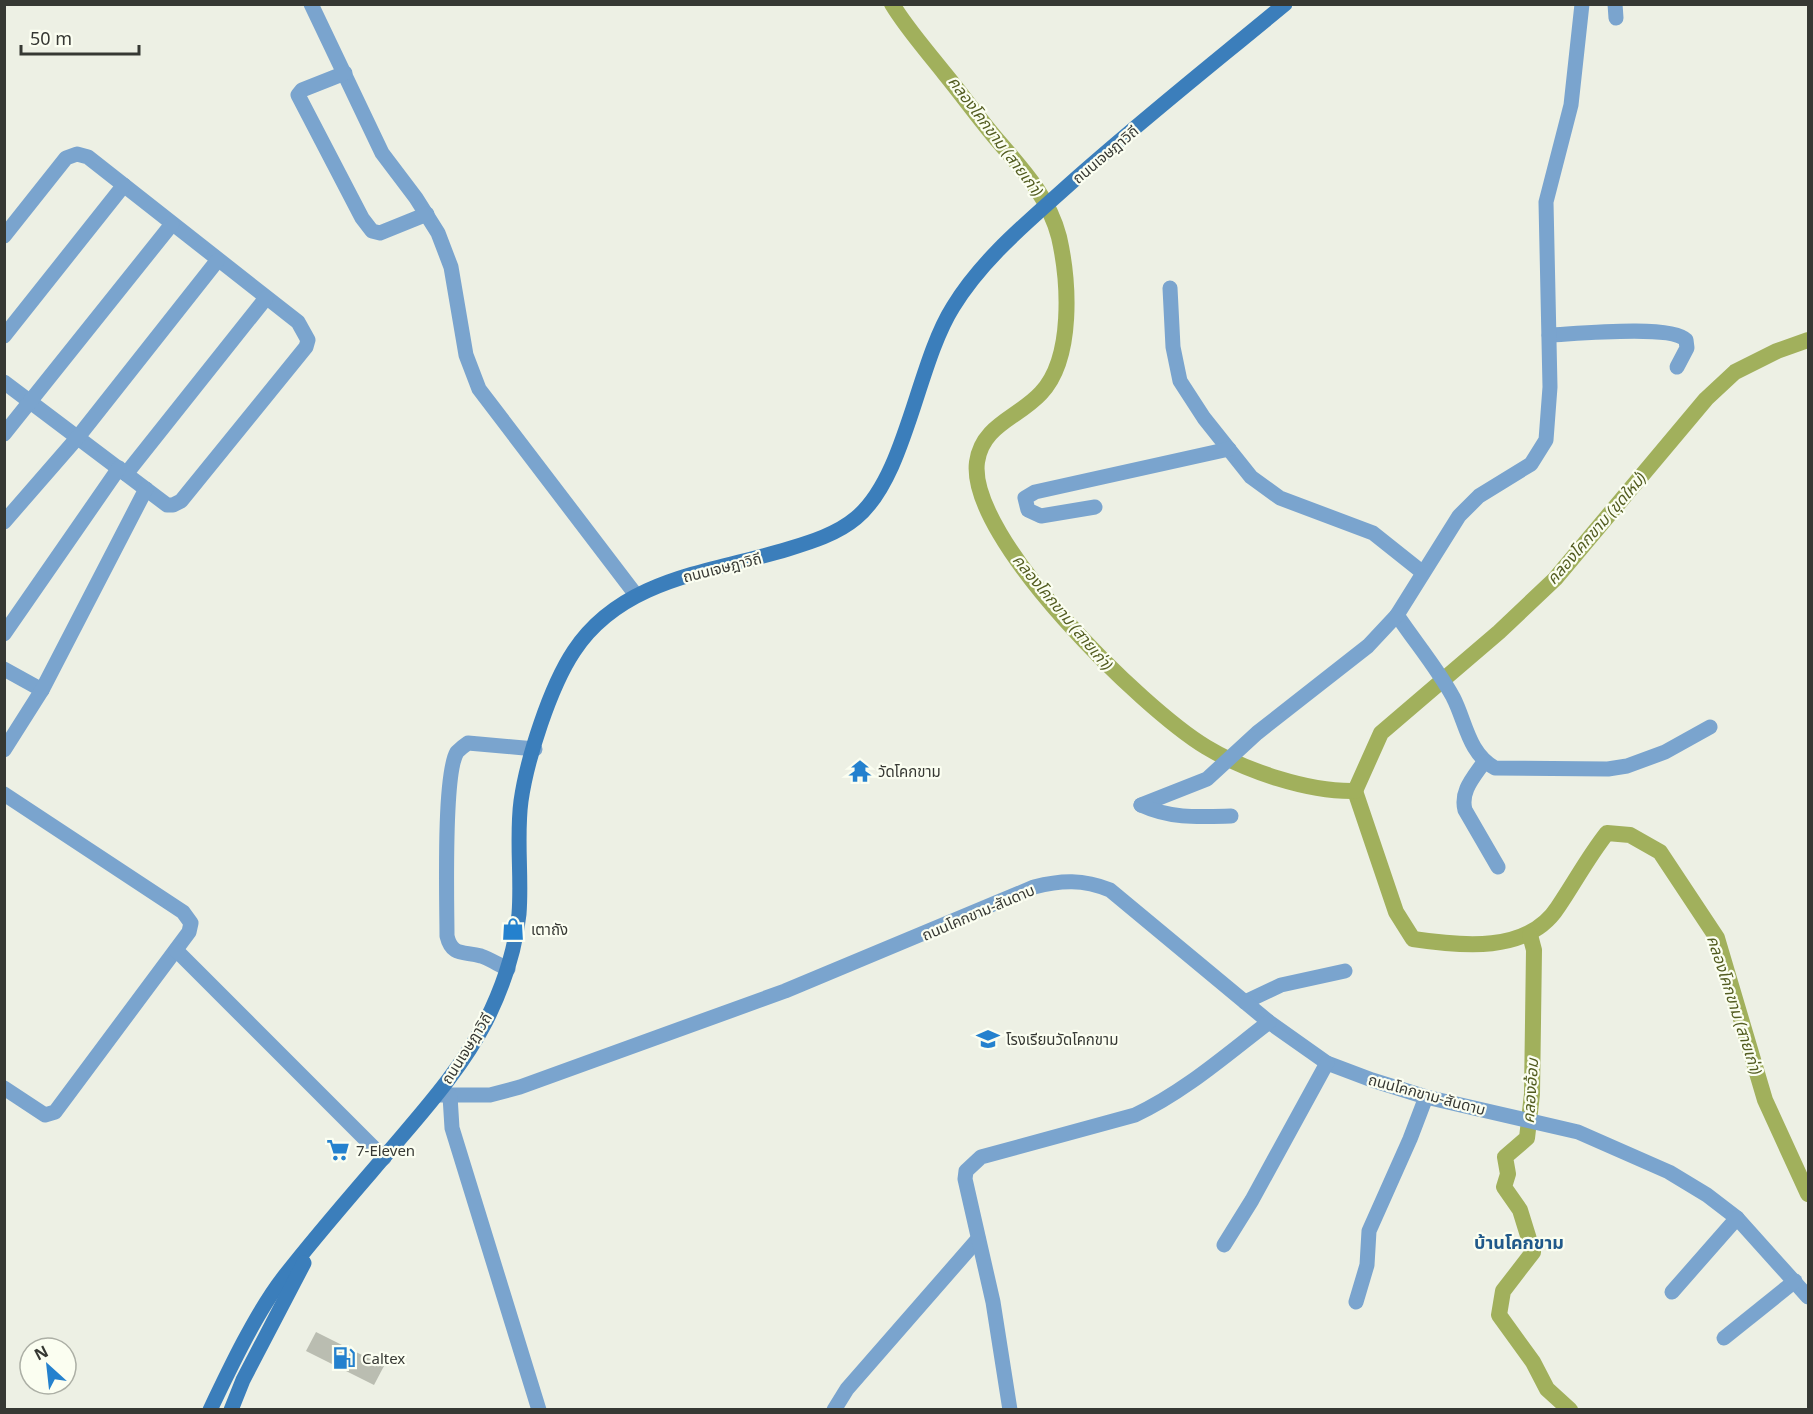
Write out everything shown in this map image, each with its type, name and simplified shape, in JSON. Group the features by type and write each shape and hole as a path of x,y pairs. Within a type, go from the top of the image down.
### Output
{"street":[{"path":"311,4 382,153 427,214 451,267 466,355 479,389 636,595"},
{"name":"ถนนเจษฎาวิถี","path":"210,1410 279,1283 384,1158 443,1096 483,1026 508,969 519,915 521,804 534,749 558,681 574,650 597,625 636,595 687,574 802,545 838,530 856,519 873,500 887,476 933,349 951,309 1009,238 1087,168 1285,4"},
{"path":"1231,816 1186,818 1160,814 1141,805 1207,779 1257,733 1368,646 1397,615 1422,572 1460,516 1479,496 1530,464 1546,440 1551,387 1546,202 1571,105 1582,4"},
{"path":"345,73 302,90 298,95 362,218 372,231 380,234 427,214"},
{"path":"4,236 66,158 77,154 88,157 303,327 308,340 306,346 181,501 173,505 167,505 4,382"},
{"path":"4,336 124,185"},
{"path":"4,434 172,224"},
{"path":"4,522 78,437 217,261"},
{"path":"1170,288 1176,369 1204,418 1261,487 1280,498 1373,533 1422,572"},
{"path":"4,634 122,471 266,298"},
{"path":"1549,335 1638,331 1674,333 1686,340 1687,348 1677,367"},
{"path":"1095,507 1041,516 1028,510 1025,498 1035,492 1229,449"},
{"path":"4,750 42,690 146,489"},
{"path":"1397,615 1453,697 1476,752 1484,762 1495,768 1627,766 1665,752 1710,726"},
{"path":"4,669 42,690"},
{"path":"508,969 481,956 455,952 450,947 447,936 447,844 451,773 457,752 468,743 534,749"},
{"path":"1484,762 1465,791 1463,801 1465,810 1497,867"},
{"path":"4,794 183,912 191,923 189,932 55,1112 45,1115 4,1088"},
{"name":"ถนนโคกขาม-สันดาบ","path":"443,1096 490,1095 520,1088 855,964 1034,887 1054,882 1084,881 1110,890 1269,1022 1327,1063 1426,1097 1578,1132 1669,1172 1707,1195 1737,1218"},
{"path":"176,950 384,1158"},
{"path":"1245,1002 1281,985 1345,971"},
{"path":"1011,1410 993,1302 965,1179 966,1171 971,1163 981,1157 1135,1115 1176,1094 1269,1022"},
{"path":"1224,1245 1327,1063"},
{"path":"443,1096 539,1410"},
{"path":"1356,1302 1367,1265 1368,1231 1410,1139 1426,1097"},
{"path":"1672,1292 1737,1218 1809,1297"},
{"name":"ถนนเจษฎาวิถี","path":"231,1410 248,1371 321,1232"},
{"path":"834,1410 854,1381 978,1239"},
{"path":"1724,1338 1795,1281"}],"building":[{"path":"316,1332 384,1366 374,1385 306,1351"}],"waterway":[{"name":"คลองโคกขาม (สายเก่า)","path":"892,4 917,40 1035,186 1049,210 1059,237 1066,296 1064,340 1059,360 1052,378 1041,393 993,430 980,449 977,462 981,495 1000,533 1028,576 1064,619 1142,697 1178,727 1206,747 1258,772 1318,788 1355,791"},
{"name":"คลองโคกขาม (ขุดใหม่)","path":"1355,791 1381,733 1499,632 1555,579 1706,399 1735,372 1777,351 1808,340"},
{"name":"คลองโคกขาม (สายเก่า)","path":"1355,791 1396,912 1413,939 1451,944 1492,943 1511,940 1529,933 1545,922 1558,907 1607,833 1630,835 1660,852 1717,938 1765,1100 1808,1194"},
{"name":"คลองอ้อม","path":"1530,935 1534,950 1532,1094 1527,1138 1505,1157 1508,1174 1504,1187 1520,1210 1533,1252 1503,1291 1499,1315 1533,1362 1547,1389 1570,1410"}],"place":[{"name":"วัดโคกขาม","path":"860,771"},
{"name":"เตาถัง","path":"513,929"},
{"name":"โรงเรียนวัดโคกขาม","path":"988,1039"},
{"name":"7-Eleven","path":"338,1150"},
{"name":"Caltex","path":"344,1358"}],"district":[{"name":"บ้านโคกขาม","path":"1519,1242"}]}
